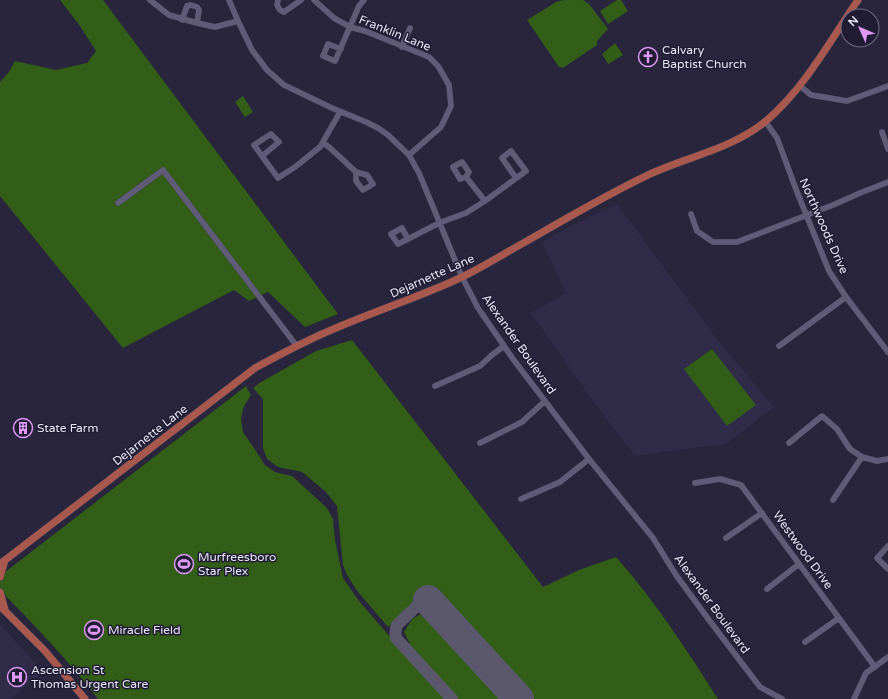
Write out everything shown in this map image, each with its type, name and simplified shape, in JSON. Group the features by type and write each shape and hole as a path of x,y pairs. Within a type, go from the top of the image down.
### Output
{"main road":[{"name":"Dejarnette Lane","path":"2,563 255,368 296,345 426,293 462,276 594,202 650,174 726,144 747,134 783,105 800,86 858,0"},
{"path":"0,577 2,563"},
{"path":"0,592 2,608 45,651 82,698"}],"street":[{"path":"150,0 169,15 197,24 215,27 238,21"},
{"name":"Alexander Boulevard","path":"229,0 252,50 267,70 284,85 340,112 378,128 388,135 409,155 419,173 462,276 478,308 513,360 589,459 653,538 676,575 708,620 760,687 782,699"},
{"path":"278,0 277,5 282,12 286,12 301,0"},
{"path":"289,0 294,6"},
{"name":"Franklin Lane","path":"314,0 334,18 350,26 429,57 438,66 449,85 451,106 441,127 409,155"},
{"path":"341,49 359,6 364,0"},
{"path":"182,20 187,6 191,5 197,7 199,10 197,24"},
{"path":"402,47 410,28"},
{"path":"800,86 811,96 847,101 888,86"},
{"path":"262,156 278,178 295,167 320,147 340,112"},
{"name":"Northwoods Drive","path":"765,121 777,138 829,271 846,297 888,352"},
{"path":"882,132 888,149"},
{"path":"323,143 329,146 356,172"},
{"path":"408,239 439,223 466,212 484,201 526,171 511,151 502,158 516,178"},
{"path":"118,203 164,170 296,345"},
{"path":"466,177 484,201"},
{"path":"691,214 697,232 712,242 737,242 888,182"},
{"path":"779,346 846,297"},
{"path":"435,386 480,366 504,346"},
{"path":"480,443 522,422 545,401"},
{"path":"789,443 822,416 837,429 850,449 862,457 877,461 888,459"},
{"path":"833,500 862,457"},
{"path":"522,499 560,482 589,459"},
{"name":"Westwood Drive","path":"695,483 720,479 741,485 875,667"},
{"path":"726,538 762,513"},
{"path":"888,546 877,558 888,570"},
{"path":"767,589 799,564"},
{"path":"805,642 839,618"},
{"path":"854,699 866,673 888,657"}],"shaded area":[{"path":"617,204 720,343 774,407 726,444 635,456 595,404 531,313 566,293 542,242 574,224"},
{"path":"0,624 43,672 10,699 0,699"}],"green space":[{"path":"60,0 103,0 338,314 305,327 268,292 249,301 234,290 123,348 0,196 0,82 9,72 15,61 56,70 87,63 96,51 80,26"},
{"path":"563,0 583,0 589,4 608,29 597,41 597,45 563,68 559,67 527,20 556,2"},
{"path":"617,0 621,0 628,11 608,24 600,11"},
{"path":"615,43 623,55 608,64 602,54"},
{"path":"243,96 253,112 245,117 235,102"},
{"path":"352,340 543,587 579,570 616,557 657,608 718,699 532,699 431,588 388,627 358,592 347,575 343,565 337,506 326,492 302,472 278,467 267,459 263,448 263,399 253,388 316,351"},
{"path":"712,349 756,405 727,426 684,369"},
{"path":"246,386 251,395 244,406 241,418 243,432 265,465 275,472 292,476 327,508 333,519 335,540 343,578 359,601 446,699 98,699 63,657 0,590 0,576"},
{"path":"425,612 505,699 457,699 414,652 404,632 412,619"}],"taxiway":[{"path":"428,600 418,605 397,625 395,632 396,638 452,699"}],"runway":[{"path":"428,600 519,699"}],"place":[{"name":"Calvary Baptist Church","path":"648,57"},
{"name":"State Farm","path":"23,428"},
{"name":"Murfreesboro Star Plex","path":"184,564"},
{"name":"Miracle Field","path":"94,630"},
{"name":"Ascension St Thomas Urgent Care","path":"17,677"}]}
